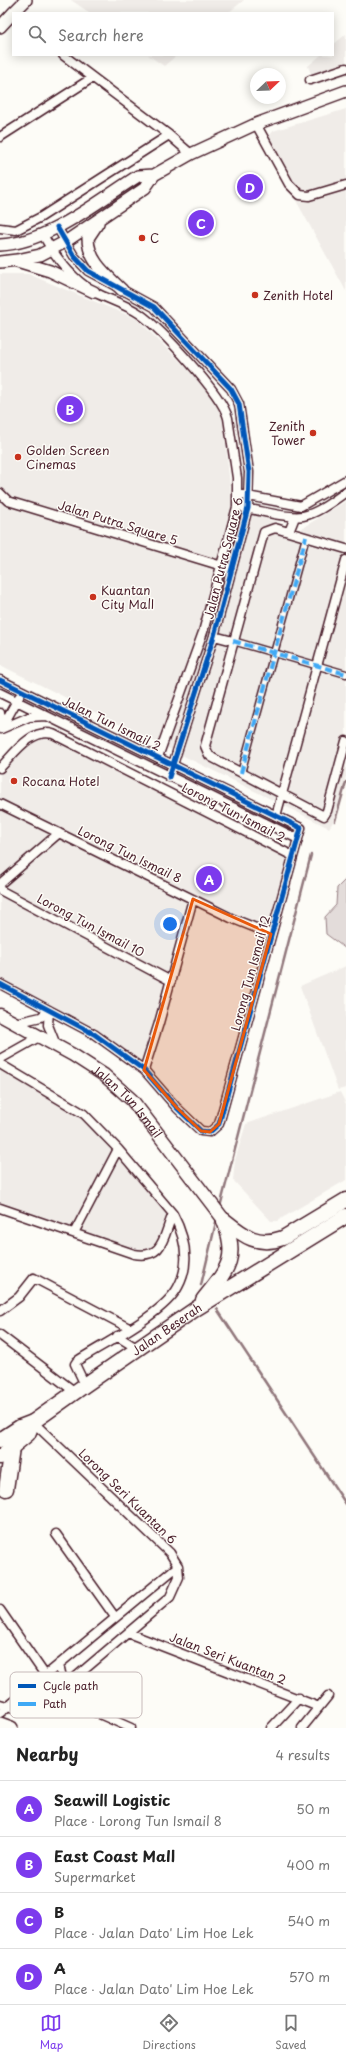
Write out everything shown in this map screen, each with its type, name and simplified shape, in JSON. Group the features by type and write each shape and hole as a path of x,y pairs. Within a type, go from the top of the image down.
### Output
{"highway":[{"path":"222,1218 252,1239 262,1242 283,1238 346,1200"},
{"name":"Jalan Beserah","path":"0,1457 28,1434 33,1422 80,1388 197,1308 346,1216"},
{"path":"197,1308 227,1269 232,1254 231,1237 222,1218"},
{"path":"0,1440 20,1427 33,1422"},
{"path":"6,1489 12,1448"}],"main road":[{"name":"Jalan Tun Ismail","path":"0,1015 57,1046 104,1075 132,1100 222,1218"},
{"path":"0,1724 11,1728"}],"street":[{"path":"14,12 26,0"},
{"path":"0,27 12,14"},
{"path":"64,56 191,154"},
{"path":"310,80 346,68"},
{"path":"0,137 92,78"},
{"path":"0,262 40,255 65,242 145,188 154,175 191,154 256,124 346,91"},
{"path":"256,124 289,184 300,195 309,196 346,185"},
{"path":"0,228 16,230 41,218 168,135"},
{"path":"0,245 11,245 43,235 57,228 138,176 154,175"},
{"path":"108,213 91,232 88,238 88,246 91,255 100,269 122,290"},
{"name":"Jalan Putra Square 6","path":"57,228 74,256 88,271 154,306 231,389 239,404 249,472 248,508 214,636 175,765 169,777"},
{"name":"Jalan Putra Square 6","path":"43,235 58,261 94,292 140,314 161,334 218,397 226,410 236,470 237,507 203,632 158,757"},
{"path":"16,260 50,271 94,292"},
{"path":"218,397 231,389"},
{"path":"226,410 239,404"},
{"path":"237,494 249,495 301,506 346,480"},
{"path":"237,507 295,517 304,516 320,509 346,492"},
{"name":"Jalan Putra Square 5","path":"0,493 8,501 232,570"},
{"path":"289,532 295,517"},
{"path":"346,549 271,528 264,532 205,746 209,755 213,758 324,816 346,741"},
{"path":"240,773 306,538"},
{"path":"276,816 346,560"},
{"path":"214,636 346,674"},
{"path":"0,680 23,688 0,729"},
{"name":"Jalan Tun Ismail 2","path":"23,688 300,828"},
{"name":"Jalan Tun Ismail 2","path":"0,693 298,839"},
{"path":"0,713 0,729"},
{"path":"0,729 29,717 47,716"},
{"name":"Lorong Tun Ismail 2","path":"0,768 29,739 37,734 47,732 293,856"},
{"name":"Lorong Tun Ismail 8","path":"0,804 231,918 271,934"},
{"name":"Lorong Tun Ismail 12","path":"144,1070 177,1108 201,1131 210,1132 219,1124 300,828"},
{"path":"0,884 59,833"},
{"name":"Lorong Tun Ismail 10","path":"0,890 171,981"},
{"path":"0,984 94,1034 144,1070 171,981 193,899"},
{"path":"14,1023 30,1021 41,1017 49,1010"},
{"path":"49,1010 48,1025 57,1046"},
{"path":"0,1059 40,1037"},
{"path":"0,1064 84,1114 118,1149 173,1214 183,1235 186,1250 185,1271 178,1288 165,1302 148,1316 75,1364 80,1388"},
{"path":"74,1233 118,1149"},
{"path":"0,1208 134,1254 145,1256 155,1252 161,1245 173,1214"},
{"path":"0,1311 22,1294 34,1278 129,1328"},
{"path":"0,1335 80,1388"},
{"path":"117,1336 138,1349"},
{"name":"Lorong Seri Kuantan 6","path":"33,1422 155,1538 170,1553 178,1566"},
{"path":"56,1534 115,1617"},
{"path":"49,1672 178,1566 180,1577 170,1597 82,1672"},
{"path":"0,1610 43,1672"},
{"name":"Jalan Seri Kuantan 2","path":"128,1633 319,1707"},
{"path":"59,1664 61,1672"},
{"path":"302,1728 328,1696"},
{"path":"271,1728 299,1698"},
{"path":"0,1713 4,1705"},
{"path":"108,1718 131,1728"}],"highlighted area":[{"path":"193,899 271,934 219,1124 210,1132 201,1131 177,1108 144,1070"}],"shaded area":[{"path":"71,0 244,0 229,12 89,12"},
{"path":"346,34 346,75 315,85 308,66 320,56 334,56 334,44"},
{"path":"149,56 176,56 164,66"},
{"path":"346,109 346,291 288,186 262,147 273,131"},
{"path":"0,274 28,274 137,319 213,394 223,415 232,507 299,530 346,501 346,776 333,822 329,828 0,665"},
{"path":"46,733 292,858 218,1126 200,1133 156,1091 144,1069 0,989 0,767 28,740"},
{"path":"346,879 346,949 326,934 325,917 336,905 337,888"},
{"path":"346,966 346,1088 338,1090 300,986"},
{"path":"0,1065 85,1116 165,1208 169,1218 168,1234 150,1256 0,1209"},
{"path":"340,1092 346,1104 346,1180 277,1221 271,1221 233,1180 235,1160 246,1124"}],"waterway":[{"path":"335,821 346,782"},
{"path":"220,1207 311,855"},
{"path":"201,1285 217,1218"},
{"path":"217,1309 346,1504"}],"marked path":[{"path":"241,773 306,537"},
{"path":"233,641 346,674"}],"cycle path":[{"path":"57,227 74,256 88,271 154,307 231,389 239,404 249,472 248,508 214,636 169,777"},
{"path":"0,680 301,828 219,1124 210,1132 201,1131 177,1108 144,1070 94,1034 0,984"}],"place":[{"name":"A","path":"250,187"},
{"name":"B","path":"201,223"},
{"name":"C","path":"142,238"},
{"name":"Zenith Hotel","path":"255,295"},
{"name":"East Coast Mall","path":"70,409"},
{"name":"Zenith Tower","path":"313,433"},
{"name":"Golden Screen Cinemas","path":"18,457"},
{"name":"Kuantan City Mall","path":"93,597"},
{"name":"Rocana Hotel","path":"14,781"},
{"name":"Seawill Logistic","path":"209,879"}]}
